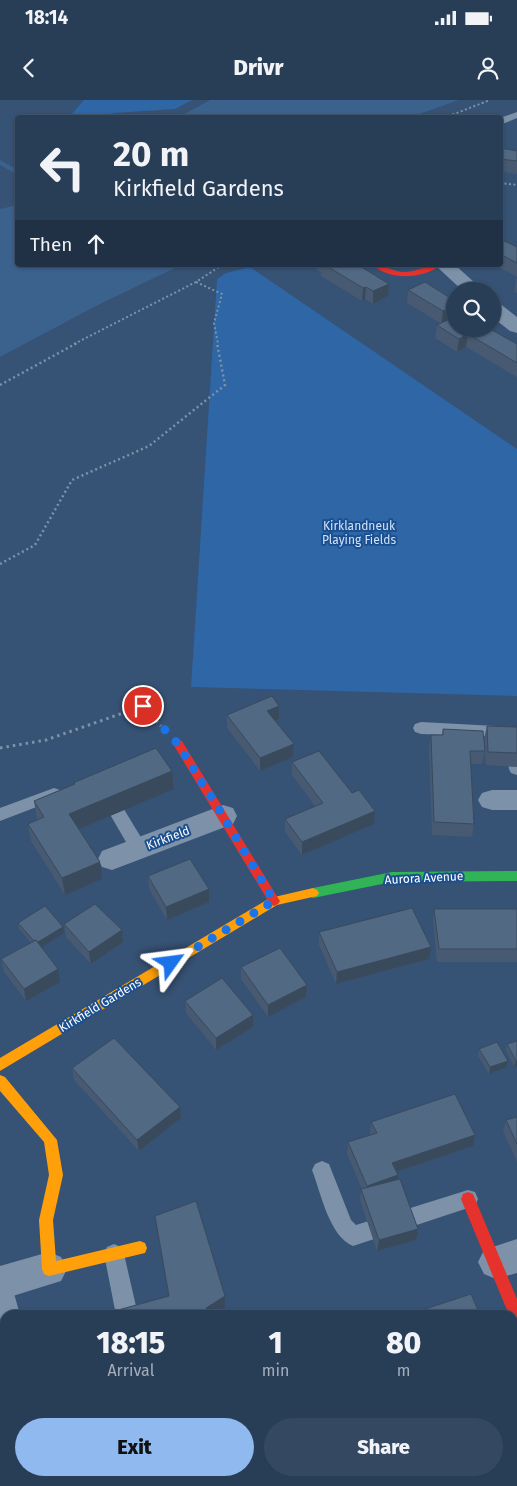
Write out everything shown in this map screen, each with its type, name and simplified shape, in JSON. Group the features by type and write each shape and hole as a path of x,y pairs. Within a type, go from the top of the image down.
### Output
{"street":[{"path":"381,267 389,273 407,275 426,272 434,267"},
{"path":"446,267 464,282"},
{"path":"501,314 517,327"},
{"path":"178,744 274,901"},
{"name":"Kirkfield","path":"112,860 223,816"},
{"name":"Aurora Avenue","path":"274,901 392,877 517,876"},
{"name":"Kirkfield Gardens","path":"0,1065 274,901"},
{"path":"0,1081 50,1140 56,1175 46,1220 49,1269"},
{"path":"468,1199 506,1259 516,1310"},
{"path":"3,1293 49,1269 140,1248"}],"lane":[{"path":"503,121 517,115"},
{"path":"421,728 508,731 512,735 517,769"},
{"path":"98,781 139,849"},
{"path":"0,815 65,789"},
{"path":"322,1170 343,1226 353,1236 468,1199"},
{"path":"114,1254 126,1310"}],"path":[{"path":"452,115 490,100"},
{"path":"503,183 517,185"},
{"path":"0,385 94,332 196,282 219,267"},
{"path":"0,564 35,545 72,480 149,446 225,385 214,323 222,294 196,282"},
{"path":"0,748 46,740 143,706 178,744"}],"green space":[{"path":"84,100 192,100 175,109 106,115 71,115"},
{"name":"Kirklandneuk Playing Fields","path":"250,267 517,449 517,696 191,687 217,279 226,273"}],"shaded area":[{"path":"210,100 459,100 417,115 183,115"},
{"path":"15,205 15,267 177,267 96,306 0,357 0,209"}],"building":[{"path":"503,149 517,151 517,161 503,159"},
{"path":"503,240 517,247 517,263 503,256"},
{"path":"328,267 361,267 389,284 373,291 366,287 363,288"},
{"path":"425,282 446,295 446,310 443,311 408,290"},
{"path":"446,321 446,331 437,325"},
{"path":"501,335 517,344 517,363 473,337 501,337"},
{"path":"272,696 279,706 267,711 294,744 260,758 227,715"},
{"path":"487,726 517,727 517,753 488,752"},
{"path":"443,729 483,731 485,751 470,751 474,824 434,822 431,735 443,735"},
{"path":"156,748 172,771 69,814 100,862 62,878 28,824 44,817 34,801"},
{"path":"319,751 352,793 359,790 375,811 302,842 285,819 323,803 292,762"},
{"path":"190,859 209,889 166,907 148,876"},
{"path":"95,904 122,930 89,952 64,924"},
{"path":"45,906 63,927 38,942 34,941 18,923"},
{"path":"412,908 431,947 337,972 319,932"},
{"path":"434,909 517,909 517,949 439,949"},
{"path":"36,940 58,969 24,989 1,959"},
{"path":"280,948 307,985 268,1005 241,967"},
{"path":"222,978 253,1015 216,1038 185,1001"},
{"path":"114,1038 180,1107 137,1140 72,1068"},
{"path":"517,1041 517,1061 516,1061 507,1044"},
{"path":"497,1042 508,1061 490,1067 479,1049"},
{"path":"455,1094 475,1135 392,1163 398,1175 367,1186 348,1142 377,1133 371,1122"},
{"path":"517,1117 517,1144 506,1120"},
{"path":"400,1179 418,1229 379,1240 361,1189"},
{"path":"196,1201 225,1296 206,1308 207,1310 118,1310 169,1296 155,1216"},
{"path":"471,1294 478,1310 422,1310"}],"waterway":[{"path":"0,162 15,171"}],"traffic: fast":[{"path":"313,893 392,877 517,876"}],"traffic: slow":[{"path":"0,1065 274,901 313,893"},
{"path":"0,1081 50,1140 56,1175 46,1220 49,1269 140,1248"}],"traffic: jam":[{"path":"380,267 399,274 414,273 432,267"},
{"path":"178,744 274,901"},
{"path":"468,1199 514,1310"}],"route":[{"path":"143,706 178,744 274,901 171,963"}]}
